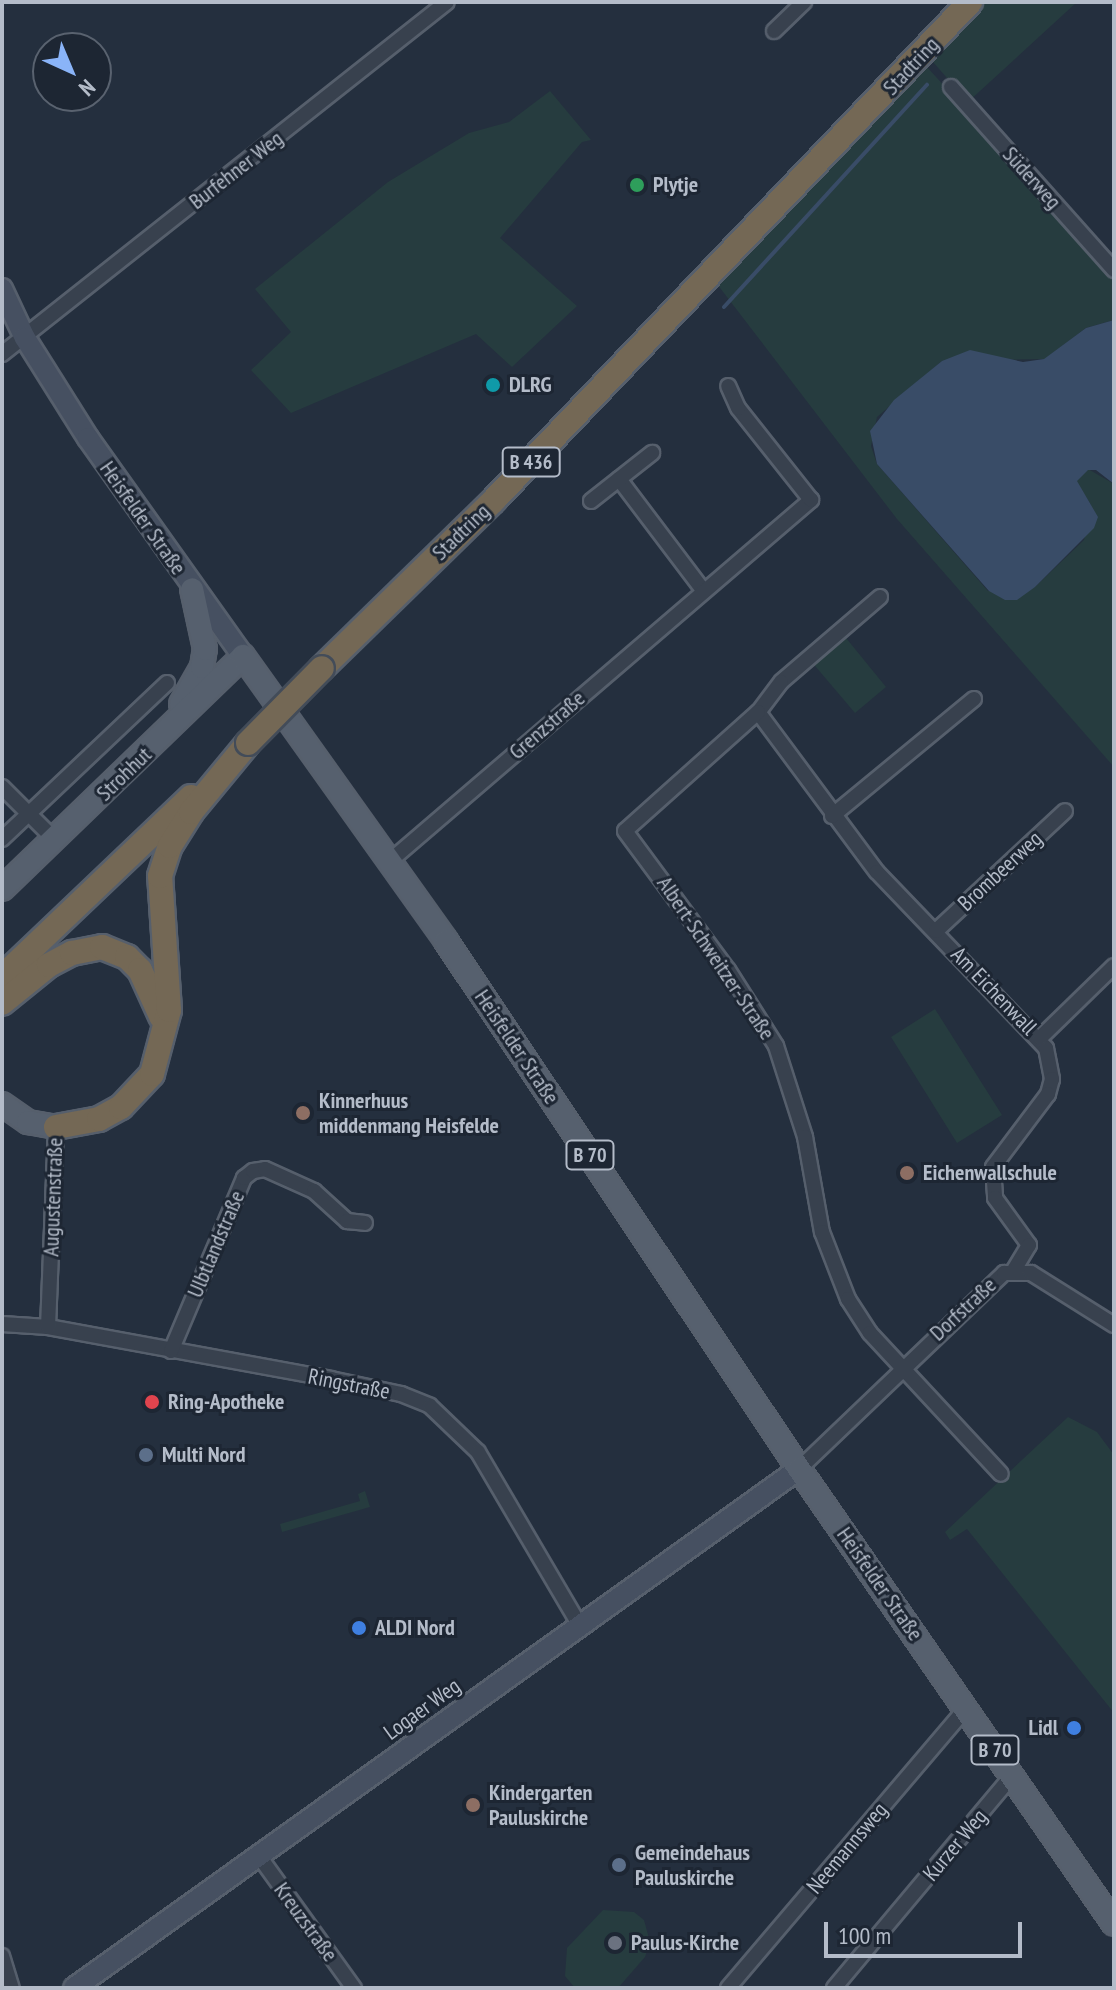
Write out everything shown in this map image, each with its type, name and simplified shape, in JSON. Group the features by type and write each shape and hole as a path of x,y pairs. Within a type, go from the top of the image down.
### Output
{"highway":[{"name":"Stadtring","path":"2,977 248,743 494,500 854,129 970,2"},
{"path":"56,1127 99,1119 121,1107 152,1074 163,1046 169,1010 160,876 191,812 248,743"},
{"path":"2,1003 72,953 114,950 127,957 150,983 158,1000 163,1046"}],"main road":[{"path":"148,751 202,667 205,633 192,589"},
{"name":"Strohhut","path":"2,889 243,656"},
{"name":"Heisfelder Straße","path":"243,656 390,861 799,1469 1114,1924"},
{"name":"Augustenstraße","path":"2,1104 28,1122 56,1127"}],"street":[{"name":"Burfehner Weg","path":"2,354 447,2"},
{"path":"774,31 804,2"},
{"name":"Süderweg","path":"951,87 1114,270"},
{"name":"Heisfelder Straße","path":"2,289 25,338 192,589 243,656"},
{"name":"Grenzstraße","path":"390,861 811,500 738,408 728,386"},
{"path":"591,501 652,453"},
{"path":"619,479 703,590"},
{"path":"758,712 781,682 880,597"},
{"name":"Strohhut","path":"2,839 167,683"},
{"path":"832,816 974,699"},
{"name":"Albert-Schweitzer-Straße","path":"758,712 625,831 728,970 776,1046 805,1137 814,1198 836,1273 870,1333 902,1368"},
{"name":"Am Eichenwall","path":"758,712 832,816 877,872 1040,1038 1050,1063 1048,1094 993,1167 995,1198 1029,1245 1014,1270"},
{"path":"2,787 55,840"},
{"name":"Brombeerweg","path":"936,931 1065,811"},
{"path":"1040,1038 1114,966"},
{"name":"Augustenstraße","path":"48,1327 56,1127"},
{"name":"Ulbtlandstraße","path":"171,1351 244,1178 253,1171 265,1169 314,1191 347,1221 365,1223"},
{"name":"Dorfstraße","path":"799,1469 995,1277 1014,1270 1046,1281 1114,1325"},
{"name":"Ringstraße","path":"2,1324 48,1327 401,1394 430,1406 478,1452 580,1626"},
{"path":"902,1368 1001,1474"},
{"name":"Logaer Weg","path":"74,1988 799,1469"},
{"name":"Neemannsweg","path":"728,1988 966,1708"},
{"name":"Kurzer Weg","path":"834,1988 1013,1775"},
{"name":"Kreuzstraße","path":"259,1856 354,1988"},
{"path":"2,1956 12,1988"}],"green space":[{"path":"985,2 1077,2 968,102 933,62"},
{"path":"927,67 1114,272 1114,320 1086,328 1045,359 942,361 877,417 871,446 877,464 988,591 1035,587 1084,540 1091,505 1076,481 1088,469 1114,484 1114,767 897,519 717,284"},
{"path":"550,91 591,140 582,142 500,238 577,306 512,367 476,334 291,413 251,370 291,332 255,289 388,182 469,133 509,122"},
{"path":"842,633 886,687 855,713 810,660"},
{"path":"935,1009 1002,1115 957,1143 891,1037"},
{"path":"1068,1417 1097,1432 1114,1455 1114,1713 967,1529 950,1540 945,1532"},
{"path":"365,1491 370,1507 282,1532 280,1524 360,1501 358,1494"},
{"path":"603,1910 634,1912 644,1920 650,1942 645,1957 618,1988 575,1988 565,1976 567,1948"}],"water":[{"path":"1114,320 1114,484 1096,470 1088,470 1077,481 1098,517 1094,528 1035,587 1017,600 1005,600 989,591 877,464 870,431 894,400 942,361 970,350 1023,362 1044,359 1086,328"}],"waterway":[{"path":"724,307 927,85"}],"place":[{"name":"Plytje","path":"637,185"},
{"name":"DLRG","path":"493,385"},
{"name":"Kinnerhuus middenmang Heisfelde","path":"303,1113"},
{"name":"Eichenwallschule","path":"907,1173"},
{"name":"Ring-Apotheke","path":"152,1402"},
{"name":"Multi Nord","path":"146,1455"},
{"name":"ALDI Nord","path":"359,1628"},
{"name":"Lidl","path":"1074,1728"},
{"name":"Kindergarten Pauluskirche","path":"473,1805"},
{"name":"Gemeindehaus Pauluskirche","path":"619,1865"},
{"name":"Paulus-Kirche","path":"615,1943"}]}
